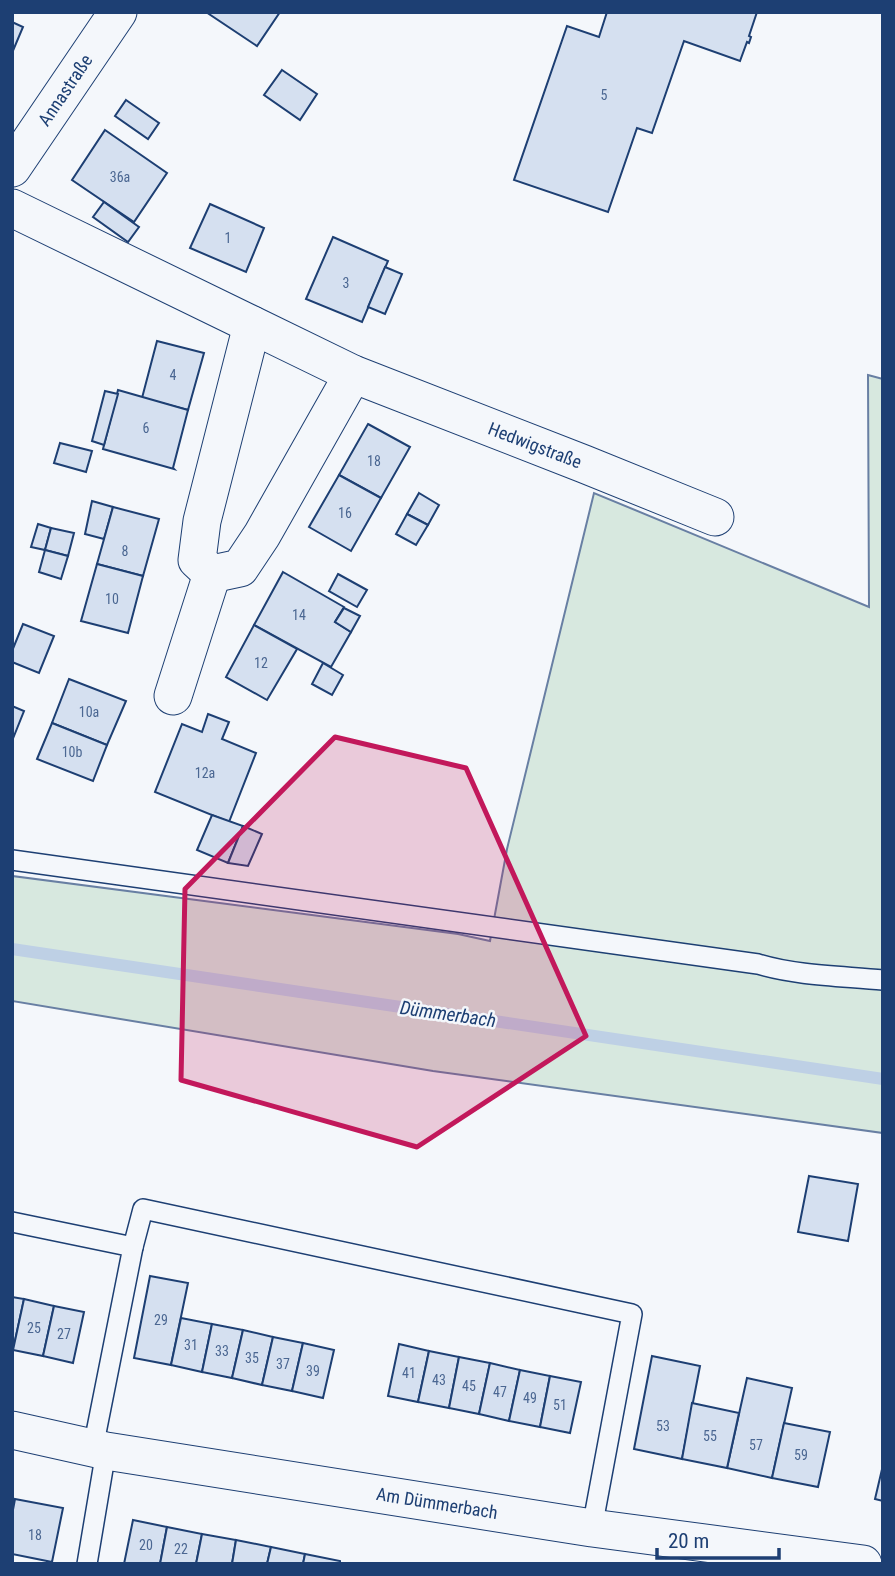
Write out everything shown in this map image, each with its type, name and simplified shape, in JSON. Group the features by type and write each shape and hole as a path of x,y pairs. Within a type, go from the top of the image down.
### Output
{"street":[{"name":"Annastraße","path":"12,168 118,12"},
{"name":"Hedwigstraße","path":"12,208 354,374 715,517"},
{"path":"212,574 197,560 202,521 252,325"},
{"path":"212,574 240,568 262,535 354,374"},
{"path":"173,696 212,574"},
{"name":"Am Dümmerbach","path":"12,1430 99,1449 592,1528 716,1555 863,1564"}],"lane":[{"path":"12,860 731,960 790,971 883,980"},
{"path":"87,1564 99,1449 133,1248 143,1209 632,1314 592,1528"},
{"path":"12,1222 133,1248"}],"highlighted area":[{"path":"335,737 466,768 586,1036 417,1147 181,1080 185,889"}],"shaded area":[{"path":"868,375 883,379 883,1133 433,1071 12,1001 12,876 458,934 490,941 507,849 594,493 869,607"}],"building":[{"path":"206,12 280,12 257,46"},
{"path":"607,12 757,12 749,43 747,42 740,61 684,41 652,133 637,128 608,212 514,180 567,26 599,37"},
{"path":"12,22 23,27 12,53"},
{"path":"282,70 317,94 300,120 264,95"},
{"path":"126,100 159,123 148,139 115,116"},
{"path":"105,130 167,173 134,222 72,180"},
{"path":"104,202 139,227 128,242 93,217"},
{"path":"210,204 264,228 246,272 190,248"},
{"path":"333,237 388,261 362,322 306,299"},
{"path":"385,267 402,274 385,314 368,307"},
{"path":"157,341 204,353 188,410 142,398"},
{"path":"118,390 188,410 174,469 103,449"},
{"path":"105,391 118,394 104,445 92,441"},
{"path":"368,424 410,447 381,498 339,475"},
{"path":"60,443 92,451 86,472 54,463"},
{"path":"339,475 381,498 351,551 309,527"},
{"path":"419,493 439,505 428,525 407,514"},
{"path":"92,501 113,507 104,539 85,534"},
{"path":"113,507 159,519 143,576 97,564"},
{"path":"407,514 428,525 416,545 396,534"},
{"path":"38,524 51,528 45,550 31,547"},
{"path":"51,528 74,533 68,556 45,550"},
{"path":"45,550 68,556 61,579 39,572"},
{"path":"97,564 143,576 128,633 81,621"},
{"path":"283,572 344,607 335,622 351,632 331,667 254,625"},
{"path":"338,574 367,590 357,607 329,591"},
{"path":"344,608 360,616 351,632 335,622"},
{"path":"23,624 54,636 39,673 12,662 12,651"},
{"path":"254,625 297,649 267,700 226,677"},
{"path":"323,663 343,675 332,695 312,684"},
{"path":"69,679 126,701 107,745 52,723"},
{"path":"12,706 24,711 12,741"},
{"path":"208,714 229,722 222,739 256,753 229,822 155,792 182,724 202,732"},
{"path":"52,723 107,745 93,781 37,759"},
{"path":"212,815 243,826 228,863 197,850"},
{"path":"243,826 262,834 248,866 228,863"},
{"path":"809,1176 858,1184 848,1241 798,1232"},
{"path":"150,1276 188,1283 171,1365 134,1358"},
{"path":"12,1297 24,1299 13,1350 12,1350"},
{"path":"24,1299 54,1306 43,1356 13,1350"},
{"path":"54,1306 84,1312 73,1363 43,1356"},
{"path":"181,1318 212,1324 202,1372 171,1365"},
{"path":"212,1324 243,1330 232,1378 202,1372"},
{"path":"243,1330 273,1337 262,1385 232,1378"},
{"path":"273,1337 303,1343 292,1391 262,1385"},
{"path":"303,1343 334,1350 323,1398 292,1391"},
{"path":"399,1344 429,1351 418,1402 388,1396"},
{"path":"429,1351 459,1357 449,1408 418,1402"},
{"path":"652,1356 700,1366 682,1459 634,1449"},
{"path":"459,1357 490,1363 479,1414 449,1408"},
{"path":"490,1363 520,1370 509,1421 479,1414"},
{"path":"520,1370 550,1376 540,1427 509,1421"},
{"path":"550,1376 581,1382 570,1433 540,1427"},
{"path":"747,1378 792,1388 772,1478 727,1468"},
{"path":"692,1403 739,1413 727,1468 682,1459"},
{"path":"784,1423 830,1432 818,1487 772,1478"},
{"path":"883,1465 883,1501 875,1499"},
{"path":"15,1499 63,1508 52,1562 12,1554 12,1515"},
{"path":"133,1520 167,1527 160,1564 124,1564"},
{"path":"167,1527 202,1534 196,1564 160,1564"},
{"path":"202,1534 236,1540 232,1564 196,1564"},
{"path":"236,1540 271,1547 267,1564 232,1564"},
{"path":"271,1547 305,1554 303,1564 267,1564"},
{"path":"305,1554 340,1561 340,1564 303,1564"}],"waterway":[{"name":"Dümmerbach","path":"12,949 883,1079"}]}
